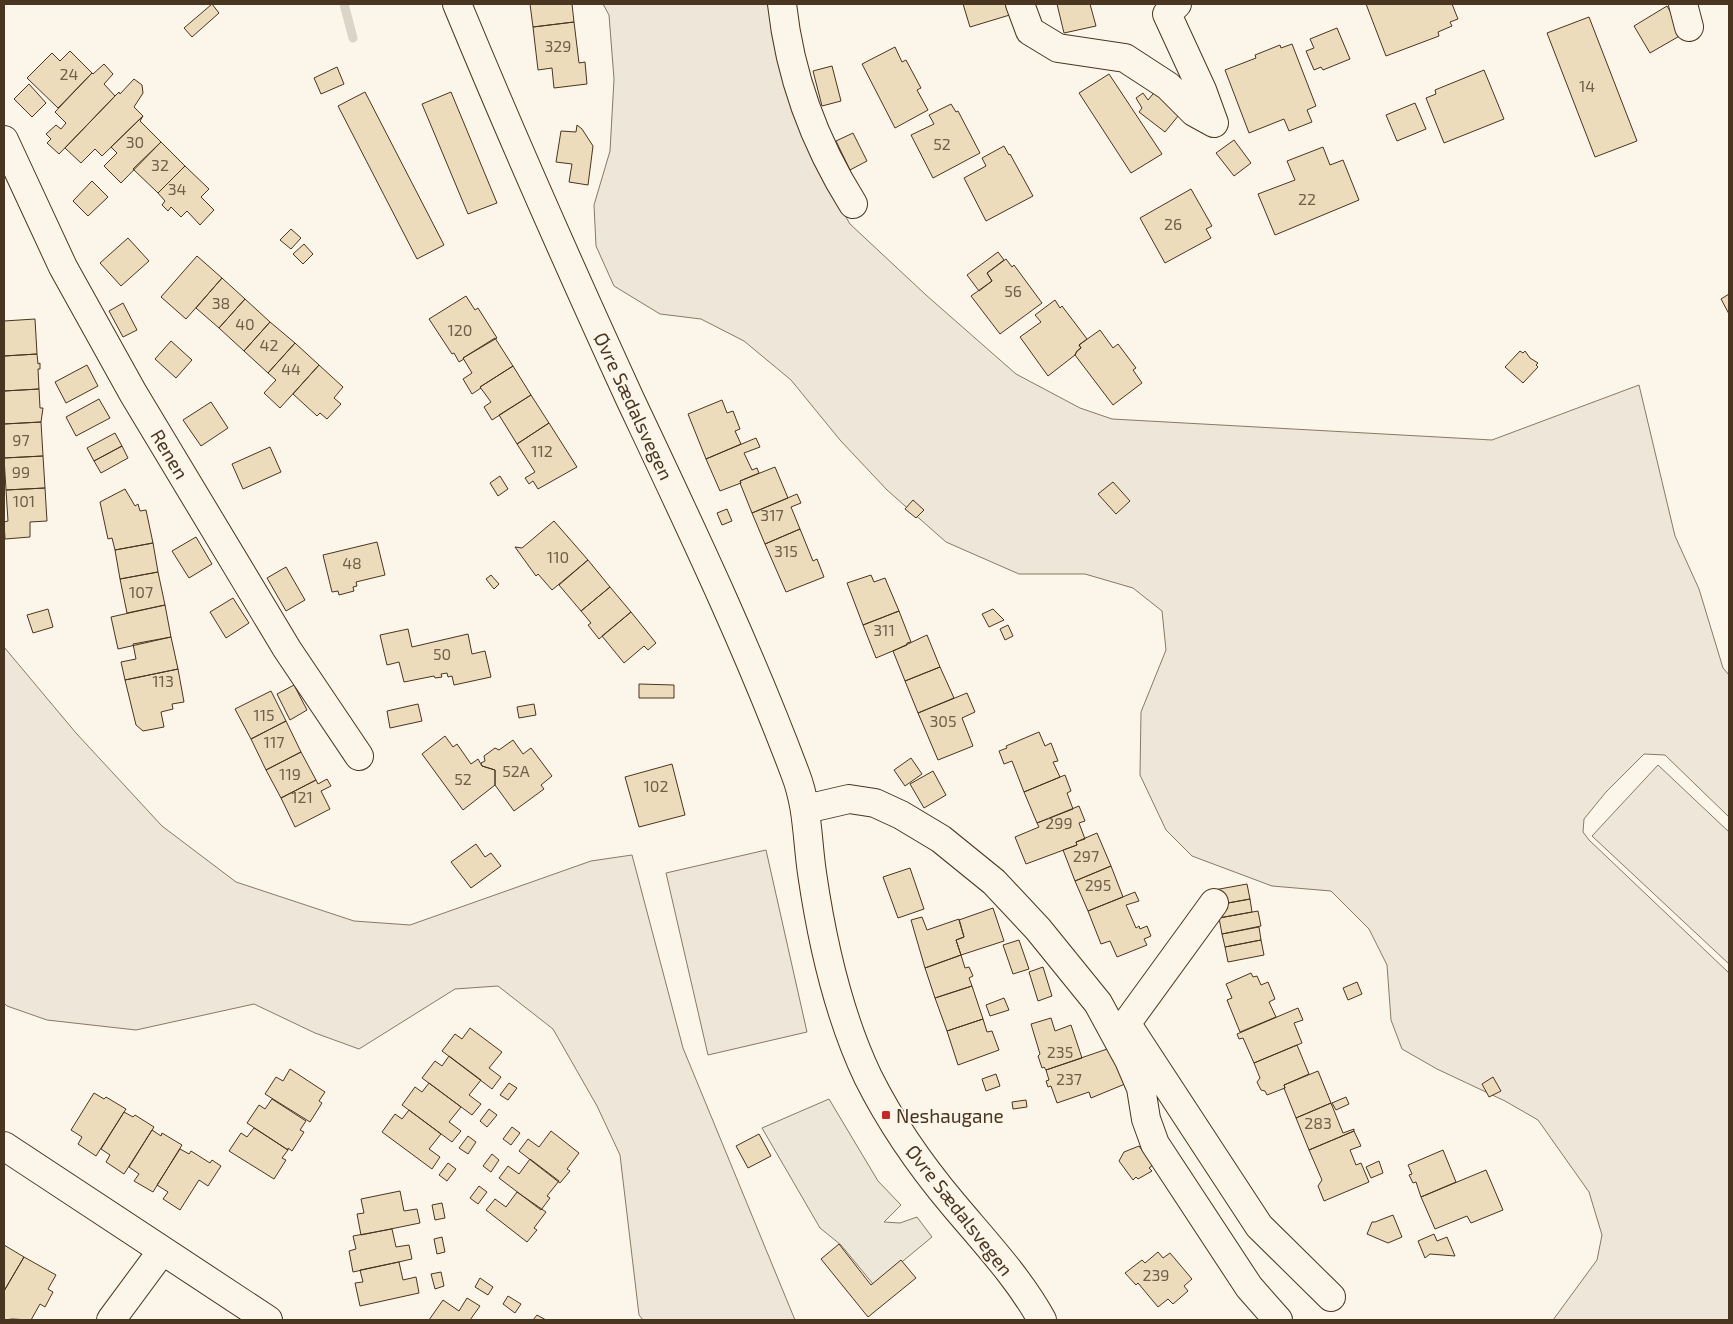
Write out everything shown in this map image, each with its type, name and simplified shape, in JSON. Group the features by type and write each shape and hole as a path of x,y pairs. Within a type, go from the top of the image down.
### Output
{"street":[{"name":"Øvre Sædalsvegen","path":"457,4 486,76 570,268 752,665 797,778 806,809 812,873 835,986 851,1035 867,1074 888,1114 910,1147 951,1202 1021,1288 1042,1320"},
{"path":"782,4 785,29 797,84 814,130 836,178 853,204"},
{"path":"1020,4 1030,31 1037,36 1058,48 1125,58 1168,86 1194,112 1214,123 1202,90 1167,14 1177,4"},
{"name":"Renen","path":"4,140 63,267 133,392 287,649 359,756"},
{"path":"806,809 849,799 875,803 902,815 941,839 994,882 1038,929 1098,1003 1129,1060 1141,1088 1146,1119 1155,1144 1249,1288 1278,1320"},
{"path":"1126,1024 1214,903"},
{"path":"1098,1003 1126,1024 1259,1226 1331,1296"},
{"path":"4,1146 268,1320"},
{"path":"111,1320 162,1251"}],"shaded area":[{"path":"603,4 768,4 780,63 812,159 850,224 926,295 1016,374 1080,408 1112,419 1492,440 1639,385 1675,536 1699,589 1723,668 1729,675 1729,817 1665,755 1644,754 1606,792 1584,819 1583,832 1589,840 1729,973 1729,1320 1553,1320 1597,1260 1602,1235 1589,1192 1538,1120 1505,1101 1437,1069 1402,1049 1391,1020 1387,965 1369,929 1331,891 1272,886 1192,856 1166,830 1140,775 1141,712 1166,650 1162,611 1133,588 1085,574 1019,574 946,542 887,490 840,440 791,380 744,341 701,319 660,314 614,286 596,246 594,205 610,151 614,79 609,15"},
{"path":"4,647 76,733 162,826 236,882 354,921 410,925 591,861 632,855 683,1048 795,1320 643,1320 639,1315 620,1155 597,1106 553,1029 498,986 455,989 359,1049 315,1033 254,1004 136,1030 47,1020 7,1006 4,1003"},
{"path":"1658,765 1729,832 1729,964 1592,836"},
{"path":"766,850 807,1032 708,1055 666,873"},
{"path":"829,1099 878,1181 901,1205 884,1222 900,1223 917,1217 932,1237 873,1284 841,1245 820,1228 762,1128"}],"building":[{"path":"212,4 219,13 192,37 184,28"},
{"path":"530,4 572,4 574,22 533,27"},
{"path":"963,4 1010,4 1013,14 970,27"},
{"path":"1057,4 1090,4 1096,26 1064,33"},
{"path":"1366,4 1452,4 1458,19 1450,22 1452,26 1438,32 1439,36 1386,56"},
{"path":"1667,6 1683,34 1650,53 1634,26"},
{"path":"1589,17 1637,141 1595,157 1547,33"},
{"path":"574,22 579,63 585,62 587,84 554,88 552,68 538,70 533,27"},
{"path":"1337,28 1350,59 1323,70 1321,67 1314,70 1306,51 1314,48 1310,39"},
{"path":"1292,44 1316,106 1307,110 1312,122 1289,131 1284,119 1249,133 1225,70 1256,58 1255,55 1280,45 1281,48"},
{"path":"895,47 902,62 906,60 921,88 917,90 928,110 895,128 862,64"},
{"path":"70,51 92,73 58,108 27,78 52,53 60,61"},
{"path":"104,64 113,74 104,84 115,96 59,154 47,143 51,139 46,134 56,125 61,129 66,123 55,112 92,73"},
{"path":"832,66 841,101 822,106 813,71"},
{"path":"337,67 344,84 321,94 314,78"},
{"path":"1484,70 1504,119 1444,143 1426,98 1436,94 1435,90"},
{"path":"1109,74 1162,154 1131,173 1079,93"},
{"path":"134,79 142,85 143,93 134,107 143,116 102,156 95,149 81,163 65,148"},
{"path":"29,84 46,103 32,117 14,99"},
{"path":"1157,89 1183,110 1165,132 1139,112 1142,108 1136,98 1143,93 1148,100"},
{"path":"365,92 444,245 417,259 338,106"},
{"path":"451,92 497,203 468,214 422,104"},
{"path":"1415,103 1426,129 1397,141 1386,115"},
{"path":"951,104 956,112 958,111 980,153 933,178 911,135 934,124 929,115"},
{"path":"143,116 140,121 161,142 121,183 104,166 117,153 111,147"},
{"path":"577,125 582,129 593,146 588,185 569,182 572,164 556,162 561,131 576,132"},
{"path":"853,133 867,161 850,170 836,141"},
{"path":"1234,140 1251,163 1234,176 1216,153"},
{"path":"161,142 185,166 158,193 133,169"},
{"path":"1004,146 1033,196 986,221 964,178 986,166 982,158"},
{"path":"1323,147 1330,165 1343,160 1359,200 1275,235 1258,194 1295,180 1287,161"},
{"path":"185,166 209,189 201,197 214,210 200,225 187,211 181,217 171,207 168,211 162,205 165,201 158,193"},
{"path":"92,181 108,197 88,216 73,201"},
{"path":"1191,189 1212,226 1206,229 1211,238 1165,263 1140,218"},
{"path":"291,229 301,238 291,249 280,240"},
{"path":"128,238 149,261 121,286 100,263"},
{"path":"304,244 313,254 303,264 293,254"},
{"path":"998,252 1004,260 987,273 992,281 979,291 967,275"},
{"path":"197,256 222,278 186,319 161,297"},
{"path":"1006,259 1012,267 1014,265 1042,303 1000,334 971,296 992,281 987,273"},
{"path":"222,278 245,299 219,328 196,308"},
{"path":"1729,294 1729,314 1721,299"},
{"path":"466,296 475,310 478,308 497,338 459,362 429,319"},
{"path":"245,299 270,322 244,351 219,328"},
{"path":"1055,300 1060,308 1062,306 1087,339 1079,345 1081,348 1075,355 1048,376 1020,337 1041,322 1035,315"},
{"path":"123,303 137,330 123,337 109,311"},
{"path":"35,319 37,354 4,356 4,321"},
{"path":"270,322 295,343 268,373 244,351"},
{"path":"1100,330 1113,348 1118,344 1136,368 1133,370 1142,383 1113,405 1075,355 1081,348 1079,345"},
{"path":"495,338 513,366 472,394 463,379 472,373 463,358"},
{"path":"171,341 192,360 176,378 155,359"},
{"path":"295,343 319,365 280,408 264,393 276,380 268,373"},
{"path":"1520,351 1523,353 1525,351 1530,358 1538,363 1536,365 1538,367 1523,383 1505,367"},
{"path":"37,354 38,364 40,363 40,369 38,369 39,389 4,391 4,356"},
{"path":"87,365 98,386 66,403 55,382"},
{"path":"319,365 343,387 334,398 341,404 327,419 320,413 317,416 293,394"},
{"path":"513,366 531,395 492,420 484,407 491,402 480,387"},
{"path":"39,389 40,408 43,408 41,422 4,424 4,391"},
{"path":"531,395 549,423 517,444 499,415"},
{"path":"99,399 110,418 76,436 66,417"},
{"path":"722,400 727,413 733,411 740,429 735,431 741,444 706,459 688,414"},
{"path":"211,402 228,428 201,446 183,420"},
{"path":"41,422 43,456 4,458 4,424"},
{"path":"549,423 577,467 538,489 533,481 529,484 525,478 535,472 517,444"},
{"path":"115,433 122,446 94,461 87,448"},
{"path":"756,438 760,447 744,453 752,470 757,468 759,473 740,481 741,483 720,491 706,459"},
{"path":"122,446 128,458 101,473 94,461"},
{"path":"270,447 281,472 243,489 232,464"},
{"path":"43,456 45,488 6,490 4,458"},
{"path":"775,467 788,498 752,513 740,481"},
{"path":"500,476 508,489 498,496 490,483"},
{"path":"1113,482 1130,501 1116,514 1098,494"},
{"path":"45,488 47,521 30,522 30,537 5,539 4,522 8,521 6,490"},
{"path":"125,489 135,506 138,504 140,511 146,510 153,543 115,550 112,538 108,539 100,502"},
{"path":"797,494 801,503 791,507 800,529 765,544 752,513"},
{"path":"913,500 924,510 916,518 905,509"},
{"path":"727,509 732,521 722,525 717,513"},
{"path":"554,521 588,560 552,590 538,574 536,576 515,547 522,548"},
{"path":"800,529 813,561 817,559 824,577 786,592 765,544"},
{"path":"196,537 212,564 189,578 172,551"},
{"path":"377,542 385,575 356,582 357,586 353,587 354,591 339,595 338,591 332,592 323,555"},
{"path":"153,543 158,572 120,579 115,550"},
{"path":"588,560 610,587 581,611 559,585"},
{"path":"286,567 305,600 286,611 267,578"},
{"path":"158,572 165,605 127,613 120,579"},
{"path":"491,575 499,584 494,589 486,579"},
{"path":"871,575 874,582 885,578 899,611 863,625 847,583"},
{"path":"610,587 631,612 599,639 588,625 591,623 581,611"},
{"path":"233,598 249,623 226,638 210,612"},
{"path":"165,605 171,637 118,649 111,617"},
{"path":"48,609 53,627 33,633 27,615"},
{"path":"993,609 1004,620 989,627 982,614"},
{"path":"899,611 911,642 876,658 863,625"},
{"path":"631,612 656,643 648,650 644,646 624,663 602,636"},
{"path":"1008,625 1013,636 1005,640 1000,629"},
{"path":"408,629 412,647 468,634 472,654 485,651 491,677 454,685 452,676 448,677 447,673 441,674 442,677 435,678 434,676 404,682 399,662 387,665 380,635"},
{"path":"927,635 940,667 905,681 893,651"},
{"path":"171,637 178,669 125,680 121,662 136,659 133,644"},
{"path":"940,667 954,698 918,713 905,681"},
{"path":"178,669 184,702 172,704 173,709 161,712 164,727 143,731 136,725 125,680"},
{"path":"639,684 674,685 674,698 639,698"},
{"path":"294,685 307,710 290,720 277,694"},
{"path":"271,691 286,721 251,739 235,709"},
{"path":"967,693 975,712 962,718 973,746 938,760 918,713"},
{"path":"418,704 422,721 390,728 387,711"},
{"path":"534,704 536,715 519,718 517,707"},
{"path":"286,721 301,752 266,770 251,739"},
{"path":"1039,732 1045,746 1051,743 1058,761 1053,762 1060,777 1024,792 1012,761 1004,764 999,751 1007,748 1006,746"},
{"path":"445,736 453,747 457,744 471,764 478,759 482,766 495,770 495,785 463,810 422,754"},
{"path":"513,740 523,754 531,748 552,776 541,785 544,789 514,811 495,785 495,770 482,766 481,763 485,761 484,756 495,748 499,750"},
{"path":"301,752 316,780 281,798 266,770"},
{"path":"911,758 922,774 905,786 894,770"},
{"path":"672,764 685,815 639,827 625,777"},
{"path":"933,771 946,795 924,808 910,784"},
{"path":"1065,775 1071,791 1067,793 1073,809 1037,823 1024,792"},
{"path":"327,779 331,786 321,791 330,809 295,827 281,798 316,780 318,784"},
{"path":"1079,806 1085,821 1079,823 1085,839 1076,842 1077,845 1026,864 1015,837 1039,827 1037,823"},
{"path":"1097,833 1111,866 1075,881 1063,850 1077,845 1076,842"},
{"path":"476,844 485,857 491,853 501,866 471,888 451,862"},
{"path":"1111,866 1123,897 1088,911 1075,881"},
{"path":"910,868 924,909 898,918 883,877"},
{"path":"1247,884 1250,899 1217,905 1214,890"},
{"path":"1135,892 1139,901 1126,905 1136,928 1139,926 1140,929 1147,926 1151,936 1144,939 1147,945 1117,957 1110,941 1101,944 1088,911"},
{"path":"1250,899 1252,912 1219,918 1217,905"},
{"path":"993,908 1004,941 961,955 956,940 964,937 959,920"},
{"path":"1258,911 1261,926 1222,934 1219,918"},
{"path":"922,917 927,930 959,919 964,937 956,940 961,955 925,968 911,920"},
{"path":"1259,927 1261,940 1225,947 1222,934"},
{"path":"1019,940 1029,969 1013,974 1003,945"},
{"path":"1261,940 1264,955 1228,962 1225,947"},
{"path":"961,955 965,968 969,967 973,976 969,978 972,986 935,998 925,968"},
{"path":"1043,967 1052,996 1038,1001 1029,972"},
{"path":"1251,973 1253,977 1257,976 1261,985 1268,982 1275,999 1269,1002 1276,1017 1240,1032 1227,1000 1232,998 1226,984"},
{"path":"1357,982 1362,994 1348,1000 1343,988"},
{"path":"972,986 983,1019 947,1031 935,998"},
{"path":"1004,998 1009,1010 990,1016 986,1005"},
{"path":"1298,1008 1303,1020 1294,1023 1302,1043 1254,1063 1243,1038 1239,1039 1237,1034"},
{"path":"1051,1018 1055,1031 1071,1025 1082,1058 1046,1070 1044,1067 1042,1068 1038,1056 1040,1054 1031,1024"},
{"path":"983,1019 987,1032 992,1031 999,1050 958,1065 947,1031"},
{"path":"470,1028 502,1052 489,1068 501,1077 492,1089 442,1051 455,1034 462,1039"},
{"path":"1297,1045 1309,1074 1284,1085 1285,1088 1267,1095 1265,1091 1261,1090 1257,1082 1260,1078 1254,1063"},
{"path":"1113,1047 1125,1084 1091,1098 1089,1092 1057,1103 1051,1086 1048,1087 1046,1081 1049,1080 1046,1070"},
{"path":"449,1056 481,1080 469,1095 481,1104 472,1115 422,1078 435,1061 442,1066"},
{"path":"290,1069 325,1092 319,1101 322,1103 310,1122 265,1094 276,1077 283,1081"},
{"path":"1318,1071 1331,1103 1296,1118 1284,1085"},
{"path":"996,1074 1000,1086 986,1091 982,1079"},
{"path":"1493,1077 1501,1091 1489,1097 1482,1084"},
{"path":"429,1083 461,1107 449,1122 461,1131 452,1142 402,1105 415,1087 422,1092"},
{"path":"509,1083 517,1088 508,1100 500,1095"},
{"path":"94,1093 104,1099 106,1097 126,1109 96,1156 78,1144 82,1137 71,1130"},
{"path":"1346,1097 1349,1104 1336,1110 1332,1103"},
{"path":"272,1099 306,1121 300,1130 304,1132 292,1151 247,1123 259,1105 265,1109"},
{"path":"1026,1100 1027,1107 1013,1109 1012,1102"},
{"path":"1331,1103 1343,1133 1354,1129 1354,1131 1309,1150 1296,1118"},
{"path":"489,1109 497,1115 487,1127 480,1121"},
{"path":"409,1110 441,1134 429,1149 440,1157 432,1169 382,1132 395,1114 402,1119"},
{"path":"124,1112 133,1117 135,1115 154,1127 124,1174 106,1162 110,1155 101,1149"},
{"path":"512,1127 520,1133 511,1145 503,1139"},
{"path":"254,1128 288,1150 282,1158 286,1160 274,1179 229,1151 241,1133 247,1137"},
{"path":"152,1130 161,1136 162,1133 182,1145 153,1192 134,1181 139,1174 129,1167"},
{"path":"551,1131 579,1153 567,1169 570,1171 560,1183 519,1151 528,1139 539,1147"},
{"path":"1354,1131 1361,1146 1350,1150 1356,1165 1361,1163 1369,1182 1324,1201 1318,1186 1322,1180 1309,1150"},
{"path":"759,1134 771,1156 748,1168 736,1146"},
{"path":"468,1136 476,1142 468,1154 459,1148"},
{"path":"1139,1146 1153,1165 1149,1168 1152,1171 1133,1180 1119,1161 1124,1152"},
{"path":"180,1149 189,1154 191,1151 210,1163 212,1160 221,1166 208,1186 199,1180 180,1210 163,1199 168,1192 157,1185"},
{"path":"1443,1150 1456,1182 1421,1197 1416,1182 1413,1183 1409,1175 1412,1174 1408,1165"},
{"path":"492,1154 499,1160 491,1172 483,1166"},
{"path":"530,1159 559,1181 547,1196 550,1198 541,1210 499,1178 508,1166 519,1174"},
{"path":"1379,1161 1383,1173 1371,1178 1366,1167"},
{"path":"448,1163 456,1169 447,1181 439,1175"},
{"path":"1486,1170 1503,1210 1471,1223 1467,1216 1435,1229 1421,1197"},
{"path":"479,1186 487,1192 478,1204 470,1198"},
{"path":"400,1191 404,1211 417,1209 420,1223 361,1235 357,1214 364,1213 361,1199"},
{"path":"517,1192 546,1212 534,1228 537,1230 527,1242 486,1210 495,1199 506,1207"},
{"path":"442,1203 445,1218 435,1220 432,1205"},
{"path":"1393,1215 1402,1237 1388,1243 1367,1234 1372,1222"},
{"path":"392,1229 396,1247 409,1245 412,1259 353,1272 349,1251 356,1249 353,1236"},
{"path":"1434,1234 1437,1241 1447,1237 1455,1256 1430,1254 1425,1258 1418,1241"},
{"path":"442,1237 445,1252 437,1254 434,1239"},
{"path":"839,1244 871,1285 901,1260 916,1278 868,1317 821,1259"},
{"path":"4,1245 24,1257 4,1291"},
{"path":"1158,1252 1163,1258 1170,1253 1192,1279 1184,1286 1188,1291 1173,1304 1168,1299 1158,1307 1138,1283 1136,1285 1125,1273 1142,1260 1145,1263"},
{"path":"24,1257 56,1275 48,1289 53,1292 45,1307 40,1304 31,1320 4,1320 4,1291"},
{"path":"399,1262 403,1280 416,1277 419,1293 360,1306 355,1283 363,1282 360,1270"},
{"path":"441,1272 444,1286 435,1289 431,1274"},
{"path":"480,1278 493,1287 488,1295 475,1287"},
{"path":"508,1296 521,1304 515,1313 503,1304"},
{"path":"467,1298 480,1306 470,1320 429,1320 443,1300 459,1311"},
{"path":"537,1315 546,1320 533,1320"}],"waterway":[{"path":"344,4 353,38"}],"place":[{"name":"Neshaugane","path":"886,1115"}]}
